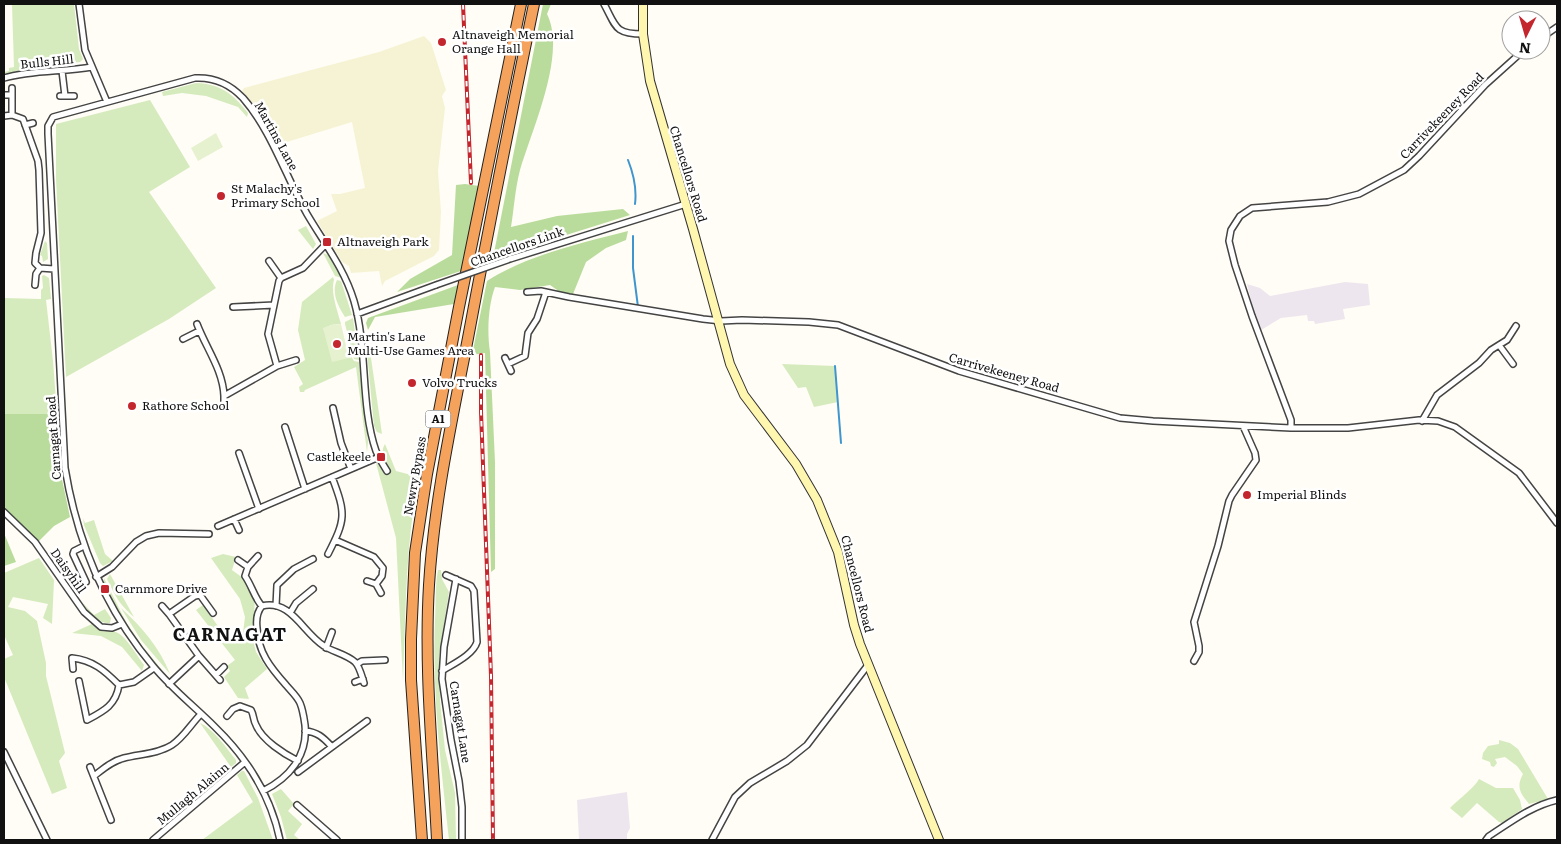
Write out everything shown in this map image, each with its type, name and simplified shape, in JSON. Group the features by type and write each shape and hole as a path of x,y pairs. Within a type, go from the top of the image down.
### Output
{"highway":[{"name":"Newry Bypass","path":"422,840 411,680 415,553 427,474 459,307 522,4"},
{"name":"A1","path":"437,840 428,642 429,587 433,541 442,472 534,4"}],"street":[{"path":"79,4 85,50 108,102"},
{"path":"604,4 620,31 643,34"},
{"name":"Chancellors Road","path":"643,4 643,34 650,81 730,364 744,395 807,481 825,518 838,552 854,625 939,840"},
{"name":"Carrivekeeney Road","path":"1291,428 1291,420 1235,265 1229,241 1231,230 1240,216 1252,208 1328,202 1359,194 1404,170 1485,85 1513,60"},
{"name":"Bulls Hill","path":"4,78 19,74 62,71 92,66"},
{"path":"62,71 63,96 74,96"},
{"name":"Martins Lane","path":"108,102 195,78 215,80 232,88 242,98 259,121 307,214 343,271 357,314 363,349 368,411 376,451 387,471"},
{"path":"12,88 12,114"},
{"path":"4,95 12,95"},
{"name":"Carnagat Road","path":"108,102 58,114 53,117 48,126 65,468 74,514 96,577 122,624 154,668 232,745 245,762 269,804 280,840"},
{"path":"4,116 12,114 23,119 38,161 41,232 35,258 37,266 40,268 54,269"},
{"path":"25,125 33,123"},
{"name":"Chancellors Link","path":"357,314 510,259 686,204"},
{"path":"281,278 302,268 326,244"},
{"path":"269,261 281,278 268,334 277,366"},
{"path":"35,285 36,274 40,268"},
{"path":"527,292 546,292 687,317 717,320"},
{"path":"508,364 525,356 528,333 537,319 546,292"},
{"path":"233,307 274,305"},
{"name":"Carrivekeeney Road","path":"717,320 809,322 838,325 958,371 1120,418 1291,428 1348,428 1438,421 1455,427 1519,473 1557,523"},
{"path":"197,324 212,354 222,383 224,404"},
{"path":"1422,421 1437,395 1507,340 1516,326"},
{"path":"183,339 199,330"},
{"path":"1499,345 1513,364"},
{"path":"505,358 511,371"},
{"path":"224,396 277,366 296,360"},
{"path":"332,408 341,443 351,469"},
{"path":"1194,661 1199,652 1199,646 1194,622 1218,546 1229,502 1256,460 1243,426"},
{"path":"284,427 305,489"},
{"path":"239,453 258,509"},
{"path":"218,526 379,457"},
{"path":"328,554 343,518 343,511 332,477"},
{"name":"Daisyhill","path":"4,512 35,542 84,612 101,627 112,628 122,624"},
{"path":"234,519 238,530"},
{"path":"96,577 117,563 136,542 146,536 159,533 210,534"},
{"path":"335,540 374,557 382,568 382,576 376,584"},
{"path":"84,546 74,551 73,554 86,582"},
{"path":"258,556 248,567 245,576 254,591 257,601 262,606"},
{"path":"276,606 277,585 294,569 313,559"},
{"path":"238,560 248,567"},
{"path":"442,672 470,652 477,642 474,591 471,586 446,575"},
{"name":"Carnagat Lane","path":"456,579 444,648 442,672 448,725 460,781 462,840"},
{"path":"367,582 376,584 381,593"},
{"path":"290,613 296,603 313,589"},
{"path":"169,614 200,594 213,612"},
{"path":"162,606 199,656 220,680"},
{"path":"263,791 283,779 298,761 302,754 306,731 300,702 261,651 257,640 256,624 258,611 262,606 276,606 284,609 316,641 326,648 351,659 356,664 364,681 355,682"},
{"path":"326,648 332,632"},
{"path":"169,684 199,656"},
{"path":"73,670 72,658 85,659 106,672 120,685"},
{"path":"356,664 362,661 385,660"},
{"path":"712,840 735,796 807,745 868,664"},
{"path":"216,675 224,667"},
{"path":"120,685 134,682 154,668"},
{"path":"78,682 87,720 106,710 113,702 120,685"},
{"path":"226,716 240,706 251,710 256,726 263,735 285,754 298,761"},
{"path":"94,776 105,767 123,758 145,754 170,746 189,729 201,714"},
{"path":"298,772 367,721"},
{"path":"306,731 314,732 323,737 331,746"},
{"path":"4,752 47,840"},
{"name":"Mullagh Alainn","path":"153,840 245,762"},
{"path":"90,767 111,820"},
{"path":"1486,840 1489,836 1523,814 1557,800"},
{"path":"297,804 337,840"},
{"path":"98,809 105,806"}],"shaded area":[{"path":"424,36 431,43 446,90 442,96 445,108 438,171 441,212 439,250 434,256 385,281 382,286 379,271 351,273 349,266 342,262 317,221 337,211 331,194 340,194 365,188 352,122 277,145 262,116 242,91 244,88 379,52"},
{"path":"1345,282 1368,284 1370,305 1343,309 1345,319 1315,324 1314,321 1308,321 1307,315 1281,318 1261,330 1247,284 1260,288 1270,296"},
{"path":"627,792 630,828 627,840 579,840 577,800"}],"green space":[{"path":"12,4 74,4 79,49 83,59 80,62 27,68 4,75 4,72 9,71 9,68 14,67"},
{"path":"543,4 551,4 547,14 552,31 553,49 550,70 546,92 520,170 511,227 557,216 623,209 630,215 493,258"},
{"path":"196,83 213,85 232,95 248,113 247,117 238,107 206,96 182,93 163,96 162,92"},
{"path":"150,100 190,167 149,192 216,288 169,319 66,377 56,179 56,124"},
{"path":"216,133 223,147 198,161 191,148"},
{"path":"456,185 479,186 464,270 397,292 410,279 452,255"},
{"path":"306,226 316,244 313,249 298,230"},
{"path":"628,231 626,240 606,248 586,262 573,294 560,292 550,285 520,290 495,287 488,328 495,462 495,569 491,572 485,353 472,355 487,281 537,257"},
{"path":"45,241 47,243 48,259 43,262 40,255"},
{"path":"323,253 330,256 342,278 335,276"},
{"path":"44,275 49,278 51,299 46,300 57,414 4,414 4,298 41,299 41,290 43,288 42,276"},
{"path":"333,277 334,296 341,324 331,325 323,329 349,358 351,356 354,361 359,362 368,442 367,452 356,367 304,392 300,392 299,387 303,384 294,367 305,360 298,330 302,302"},
{"path":"337,280 341,281 352,315 345,317 338,304 335,295"},
{"path":"458,285 454,304 375,317 368,330 366,323 368,318"},
{"path":"353,318 359,360 354,359 345,324 345,322"},
{"name":"Martin's Lane Multi-Use Games Area","path":"334,324 341,324 349,358 332,362 323,328"},
{"path":"370,351 382,434 377,432 374,426 367,352"},
{"path":"782,364 835,366 838,402 814,407 806,387 798,388"},
{"path":"4,414 57,414 60,470 70,517 54,526 38,542 4,507"},
{"path":"385,444 396,471 419,477 414,502 409,553 403,681 396,538 376,463 386,473 390,472 383,455"},
{"path":"83,518 85,523 94,520 105,554 113,561 103,566 100,563 84,525"},
{"path":"4,533 16,562 4,566"},
{"path":"223,554 236,557 232,570 247,581 255,596 253,640 256,652 267,669 245,688 249,699 238,698 224,677 230,671 227,666 235,660 196,610 203,605 225,636 242,641 245,617 240,599 211,558"},
{"path":"39,558 54,580 52,624 43,618 48,604 13,597 8,607 25,611 37,621 46,663 46,676 65,753 59,761 67,788 52,794 4,677 4,659 13,655 4,635 4,573"},
{"path":"438,570 441,570 442,579 449,592 439,656 440,701 445,750 455,793 456,840 449,840 436,703 434,648"},
{"path":"110,574 134,617 116,596 107,579"},
{"path":"104,578 126,622 143,647 167,676 150,657 119,614 105,587"},
{"path":"83,603 94,615 105,609 111,618 110,623 101,622 91,614"},
{"path":"121,608 149,638 161,655 170,674 141,640"},
{"path":"92,624 100,630 121,635 144,665 142,671 122,647 101,636 72,633"},
{"path":"200,723 215,734 236,760 236,763 231,767"},
{"path":"1499,740 1510,743 1518,749 1548,799 1529,804 1520,790 1519,786 1523,774 1517,766 1505,757 1495,759 1497,763 1494,767 1491,766 1490,762 1482,759 1483,753 1488,746 1499,744"},
{"path":"244,771 258,798 273,840 202,840 253,802 237,775"},
{"path":"1479,779 1496,788 1513,788 1520,800 1522,809 1502,823 1477,803 1462,818 1450,808"},
{"path":"281,789 294,804 288,811 302,824 294,835 300,840 287,840 272,794"}],"waterway":[{"path":"628,160 636,192 635,204"},
{"path":"633,236 633,268 638,307"},
{"path":"835,366 841,443"}],"railway":[{"path":"463,4 471,183"},
{"path":"481,355 481,412 491,676 493,840"}],"place":[{"name":"Altnaveigh Memorial Orange Hall","path":"442,42"},
{"name":"St Malachy's Primary School","path":"221,196"},
{"name":"Altnaveigh Park","path":"327,242"},
{"name":"Martin's Lane Multi-Use Games Area","path":"337,344"},
{"name":"Volvo Trucks","path":"412,383"},
{"name":"Rathore School","path":"132,406"},
{"name":"Castlekeele","path":"381,457"},
{"name":"Imperial Blinds","path":"1247,495"},
{"name":"Carnmore Drive","path":"105,589"}],"district":[{"name":"CARNAGAT","path":"230,635"}]}
